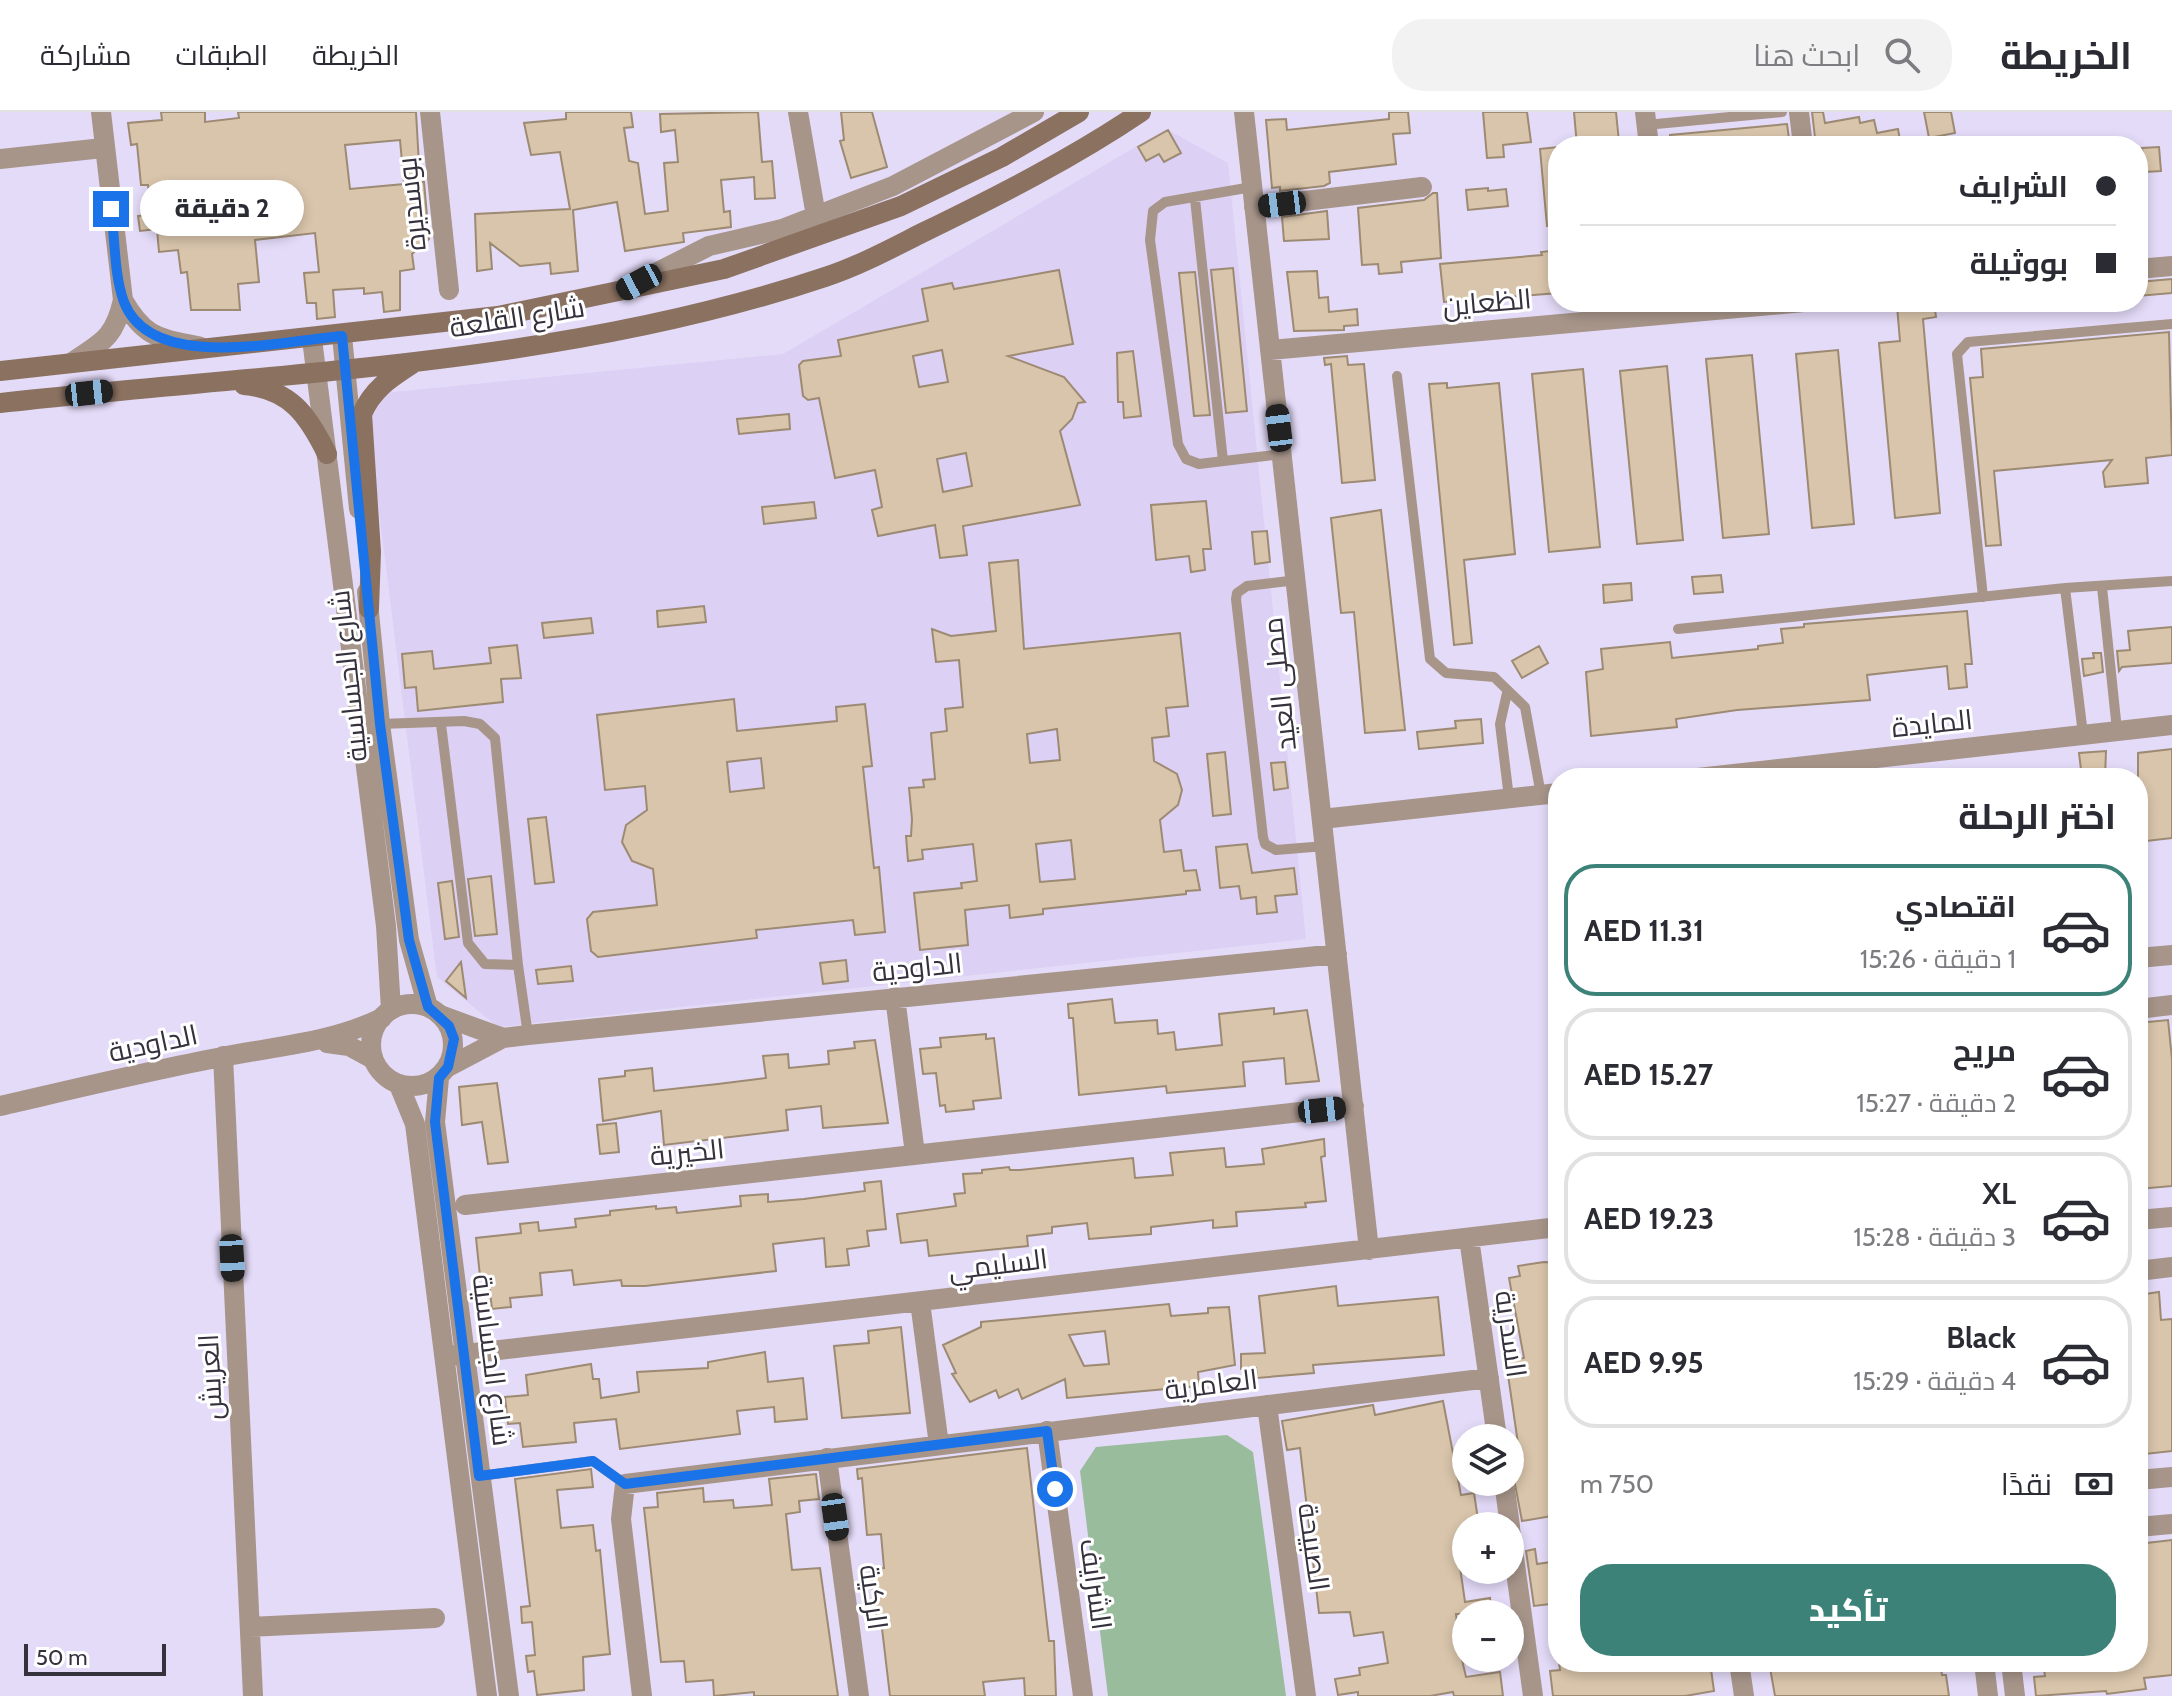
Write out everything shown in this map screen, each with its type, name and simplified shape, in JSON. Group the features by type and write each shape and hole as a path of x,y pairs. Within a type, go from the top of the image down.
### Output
{"main road":[{"name":"شارع القلعة","path":"0,371 342,336 498,316 619,292 766,257 901,206 1002,157 1079,112"},
{"name":"شارع القلعة","path":"0,403 415,361 587,336 724,306 827,277 978,206 1141,112"},
{"path":"369,609 371,552 362,414 368,399 385,381 415,361"},
{"path":"208,382 262,387 301,408 327,454"}],"street":[{"path":"71,363 102,343 117,327 123,300 101,112"},
{"name":"بوسديرة","path":"430,112 449,290"},
{"path":"798,112 816,216"},
{"name":"مصلى العيد","path":"1244,112 1369,1250"},
{"path":"1799,112 1802,136"},
{"name":"شارع القلعة","path":"619,292 709,246 771,232 893,186 1024,116"},
{"path":"0,159 103,148"},
{"path":"1253,197 1422,187"},
{"path":"2148,268 2172,266"},
{"path":"123,300 137,324 160,338 208,349"},
{"name":"الظعاين","path":"1270,350 1630,312"},
{"name":"شارع الجساسية","path":"342,336 380,724 409,940 434,1011"},
{"name":"شارع الجساسية","path":"312,339 386,926 387,1014"},
{"name":"المايدة","path":"1860,768 1882,757 2172,725"},
{"path":"1882,757 1884,768"},
{"path":"1322,819 1548,794"},
{"name":"الداودية","path":"443,1072 503,1038 1337,954"},
{"path":"2148,957 2172,955"},
{"path":"895,997 915,1154"},
{"path":"416,1004 434,1011 454,1039 443,1072 413,1087 388,1079 373,1059 372,1037 387,1014 416,1004"},
{"path":"2148,1008 2172,1005"},
{"name":"الداودية","path":"434,1011 503,1038"},
{"name":"الداودية","path":"0,1106 223,1056 319,1041 354,1032 387,1014"},
{"name":"الداودية","path":"319,1041 349,1046 373,1059"},
{"name":"العريش","path":"223,1056 253,1696"},
{"name":"شارع الجساسية","path":"443,1072 435,1122 487,1696"},
{"name":"شارع الجساسية","path":"399,1085 415,1124 454,1356 479,1476 509,1696"},
{"name":"الخيرية","path":"465,1205 1354,1106"},
{"path":"2148,1219 2172,1217"},
{"name":"السليمي","path":"454,1356 1548,1228"},
{"name":"السدرية","path":"1469,1238 1495,1424"},
{"path":"2148,1270 2172,1267"},
{"path":"920,1302 939,1445"},
{"name":"العامرية","path":"625,1484 1489,1378"},
{"name":"الصبيحة","path":"1267,1405 1306,1696"},
{"name":"الشرايف","path":"1047,1431 1083,1696"},
{"name":"الركية","path":"827,1458 859,1696"},
{"path":"2148,1479 2172,1477"},
{"path":"625,1484 621,1519 642,1696"},
{"path":"2148,1526 2172,1524"},
{"path":"1518,1584 1533,1696"},
{"path":"250,1627 435,1618"},
{"path":"1740,1672 1744,1696"},
{"path":"1985,1672 1988,1696"},
{"path":"2012,1672 2015,1696"}],"lane":[{"path":"1646,128 1782,112"},
{"path":"1253,197 1165,202 1153,211 1150,240 1178,444 1186,459 1199,464 1282,454"},
{"path":"1195,199 1223,461"},
{"path":"1983,597 1957,354 1968,342 2172,324"},
{"path":"1397,376 1430,659 1446,673 1494,677 1507,693 1520,702 1528,715 1548,787"},
{"path":"1297,580 1247,586 1241,588 1236,599 1265,844 1276,850 1325,846"},
{"path":"1678,629 2065,588 2172,581"},
{"path":"2102,587 2117,730"},
{"path":"2065,588 2083,734"},
{"path":"1507,693 1500,724 1509,798"},
{"path":"380,724 464,721 480,724 495,738 528,1035"},
{"path":"441,724 468,943 485,964 518,965"},
{"path":"479,1476 593,1461 625,1484"}],"shaded area":[{"path":"1166,129 1228,163 1306,939 498,1027 437,977 367,415 383,393 783,354"}],"green space":[{"path":"1227,1435 1253,1452 1286,1696 1108,1696 1080,1471 1096,1447"}],"building":[{"path":"161,112 205,112 205,122 239,118 238,112 416,112 420,182 424,182 429,239 412,254 414,269 400,271 400,310 384,312 382,292 364,294 364,288 333,290 335,317 317,319 316,303 307,303 304,273 319,272 315,233 255,240 259,282 238,284 240,310 191,310 187,272 181,273 178,250 159,252 157,229 140,231 138,216 152,215 148,185 141,185 137,144 131,145 128,123 162,120","holes":["400,140 404,184 350,189 345,145"]},
{"path":"566,112 631,112 633,127 624,128 629,161 638,163 645,214 668,211 664,163 678,162 675,130 661,132 660,114 758,112 762,162 772,161 775,198 755,199 754,177 721,180 724,212 730,211 731,227 683,233 684,242 625,251 617,202 573,210 578,271 551,274 550,263 520,266 490,243 492,269 477,271 475,214 570,209 560,152 531,155 524,123 566,119"},
{"path":"841,112 872,112 887,167 851,178 840,141 844,140"},
{"path":"1389,112 1408,112 1410,133 1393,134 1396,164 1329,172 1330,183 1324,186 1280,191 1280,187 1272,188 1266,120 1286,119 1287,130 1389,119"},
{"path":"1483,112 1527,112 1531,142 1503,145 1504,157 1487,158"},
{"path":"1574,112 1616,112 1618,136 1576,136"},
{"path":"1812,112 1823,112 1825,123 1859,117 1860,123 1874,120 1877,133 1898,129 1899,136 1815,136"},
{"path":"1924,112 1951,112 1955,133 1929,136"},
{"path":"1787,124 1789,136 1670,136"},
{"path":"1168,130 1181,153 1164,162 1159,154 1146,161 1138,147"},
{"path":"2159,147 2161,171 2148,172 2148,148"},
{"path":"1548,148 1548,226 1547,226 1540,149"},
{"path":"1488,188 1488,191 1506,189 1508,206 1468,210 1466,190"},
{"path":"1437,193 1441,258 1401,262 1402,272 1379,274 1378,264 1362,265 1358,208 1424,200"},
{"path":"1327,211 1329,239 1284,241 1282,217"},
{"path":"1548,251 1548,294 1444,302 1440,264 1542,255 1541,252"},
{"path":"1233,268 1247,411 1226,413 1211,270"},
{"path":"1059,270 1073,344 1008,356 1064,377 1085,402 1078,403 1072,419 1060,431 1080,505 963,526 967,555 940,558 935,525 878,536 872,510 882,507 875,470 835,478 819,398 808,400 803,396 799,365 803,361 841,356 838,340 928,321 922,289 952,283 954,289","holes":["942,350 948,382 919,387 913,356","966,453 972,486 943,492 937,459"]},
{"path":"1317,271 1319,298 1328,297 1329,312 1357,309 1358,325 1344,326 1344,330 1294,331 1287,272"},
{"path":"1195,272 1210,415 1194,416 1179,273"},
{"path":"2172,279 2172,293 2148,295 2148,281"},
{"path":"1898,312 1935,312 1936,317 1923,319 1940,513 1895,518 1879,343 1900,341"},
{"path":"2169,332 2172,455 2146,458 2148,483 2105,487 2103,472 2112,460 1994,471 2001,545 1986,546 1970,378 1983,377 1981,349"},
{"path":"1838,350 1854,524 1812,528 1796,354"},
{"path":"1133,351 1141,416 1124,418 1123,402 1118,402 1117,353"},
{"path":"1752,355 1769,534 1723,538 1706,359"},
{"path":"1347,356 1348,365 1364,364 1375,480 1342,483 1331,364 1325,365 1324,358"},
{"path":"1667,366 1683,540 1637,544 1620,371"},
{"path":"1583,369 1600,547 1549,552 1532,374"},
{"path":"1447,383 1447,388 1499,383 1515,554 1464,560 1472,643 1454,645 1429,384"},
{"path":"789,414 790,429 739,434 737,419"},
{"path":"1206,501 1211,549 1203,549 1205,570 1191,572 1189,556 1156,560 1151,505"},
{"path":"814,502 816,518 764,524 762,507"},
{"path":"1381,510 1405,730 1365,733 1354,612 1341,613 1331,518"},
{"path":"1267,531 1270,562 1255,564 1252,532"},
{"path":"1018,560 1024,649 1180,633 1188,706 1166,708 1169,736 1152,738 1154,761 1177,774 1182,790 1178,805 1160,820 1164,852 1181,850 1184,871 1196,870 1200,890 1043,909 1043,914 1010,918 1009,905 965,910 968,945 920,950 914,893 962,888 961,883 977,881 973,844 922,850 923,859 908,861 906,836 911,836 912,819 909,788 924,787 923,780 935,779 931,733 947,731 945,709 963,707 959,660 936,662 932,629 951,636 996,631 989,563","holes":["1057,729 1060,760 1030,763 1027,734","1071,840 1075,879 1040,882 1036,844"]},
{"path":"1721,575 1723,592 1694,594 1692,577"},
{"path":"1631,583 1632,600 1604,603 1603,585"},
{"path":"704,606 706,622 658,627 657,611"},
{"path":"1967,611 1972,664 1965,664 1967,687 1949,689 1947,666 1867,675 1870,700 1737,710 1676,719 1677,727 1591,736 1586,672 1603,669 1601,649 1670,642 1672,658 1758,649 1758,646 1783,643 1781,629 1804,627 1804,624"},
{"path":"591,618 593,633 544,638 542,623"},
{"path":"2172,627 2172,663 2122,667 2119,671 2117,651 2130,650 2128,631"},
{"path":"517,645 521,678 501,679 503,702 418,711 416,687 405,688 402,654 432,651 434,669 491,663 489,648"},
{"path":"1539,646 1548,663 1522,678 1512,661"},
{"path":"2093,653 2101,653 2103,672 2084,676 2082,659 2094,658"},
{"path":"734,699 737,731 837,721 836,707 865,704 872,766 863,767 874,868 879,867 885,932 855,935 853,920 756,930 757,938 598,957 591,951 587,919 593,912 657,905 653,869 632,861 622,842 626,825 647,810 645,786 605,790 597,715","holes":["761,758 764,788 730,792 727,762"]},
{"path":"1481,719 1483,743 1419,749 1417,732 1456,728 1455,721"},
{"path":"2172,749 2172,838 2148,841 2148,768 2138,768 2138,753"},
{"path":"2106,751 2105,768 2081,768 2079,753"},
{"path":"1225,752 1231,814 1213,816 1207,754"},
{"path":"1285,762 1288,788 1274,790 1271,763"},
{"path":"546,817 554,882 535,884 528,819"},
{"path":"1247,844 1252,873 1294,868 1297,894 1275,896 1277,912 1257,914 1256,897 1241,899 1239,886 1220,888 1216,847"},
{"path":"491,876 497,934 475,936 468,879"},
{"path":"452,881 459,937 445,939 438,883"},
{"path":"846,960 848,981 823,984 820,963"},
{"path":"461,962 466,998 446,981"},
{"path":"571,966 573,981 538,984 536,970"},
{"path":"1112,999 1115,1023 1157,1020 1158,1034 1174,1032 1176,1050 1222,1045 1219,1014 1274,1008 1274,1014 1307,1010 1319,1081 1286,1084 1284,1058 1243,1062 1245,1086 1167,1093 1166,1086 1079,1095 1073,1018 1069,1018 1068,1004"},
{"path":"2168,1020 2172,1059 2172,1186 2148,1188 2148,1022"},
{"path":"986,1034 986,1039 994,1038 1001,1098 973,1101 974,1109 946,1112 945,1105 940,1106 936,1073 923,1074 920,1049 941,1047 940,1038"},
{"path":"875,1040 888,1123 823,1128 821,1106 786,1110 788,1130 664,1145 661,1111 603,1121 599,1079 625,1076 625,1071 652,1068 654,1091 718,1084 766,1078 763,1056 788,1054 789,1068 829,1064 828,1051 855,1048 854,1042"},
{"path":"497,1083 508,1162 488,1164 482,1122 462,1125 459,1087"},
{"path":"616,1123 619,1152 600,1154 597,1125"},
{"path":"1324,1139 1325,1156 1321,1157 1326,1201 1305,1203 1306,1207 1236,1212 1237,1226 1213,1228 1213,1220 1151,1227 1151,1234 1089,1239 1087,1223 1052,1227 1052,1233 1027,1236 1028,1246 929,1256 927,1240 901,1243 897,1214 956,1206 954,1194 965,1193 963,1174 1009,1167 1010,1170 1020,1170 1133,1158 1135,1178 1173,1175 1170,1153 1224,1148 1226,1167 1264,1164 1262,1149"},
{"path":"881,1181 886,1229 867,1231 869,1246 847,1249 849,1265 826,1267 824,1238 773,1244 776,1271 645,1286 622,1286 621,1280 574,1285 572,1270 540,1273 542,1295 510,1298 511,1307 492,1309 488,1276 480,1276 476,1238 521,1233 520,1224 538,1222 539,1231 576,1227 575,1219 610,1215 610,1211 656,1206 656,1209 676,1207 677,1213 741,1206 740,1196 768,1194 768,1202 804,1199 865,1191 864,1183"},
{"path":"1548,1262 1548,1517 1524,1521 1517,1496 1524,1496 1524,1424 1515,1424 1506,1361 1524,1358 1509,1278 1520,1276 1518,1266"},
{"path":"1336,1286 1338,1306 1438,1297 1444,1355 1313,1365 1314,1373 1257,1378 1256,1368 1241,1369 1241,1354 1265,1353 1259,1296"},
{"path":"2159,1292 2161,1320 2172,1319 2172,1451 2148,1454 2148,1294"},
{"path":"1169,1304 1171,1316 1208,1313 1208,1308 1229,1307 1235,1365 1198,1372 1199,1386 1067,1398 1065,1379 1022,1399 1018,1389 999,1398 996,1390 970,1402 952,1374 956,1373 943,1345 981,1327 981,1322","holes":["1105,1331 1109,1364 1084,1366 1069,1335"]},
{"path":"901,1327 910,1413 842,1418 834,1346 869,1343 868,1331"},
{"path":"765,1352 768,1382 803,1378 807,1419 775,1422 774,1407 737,1411 740,1434 620,1449 616,1419 574,1423 576,1442 523,1447 520,1423 508,1424 505,1397 528,1395 526,1375 591,1364 593,1379 599,1379 601,1398 639,1392 637,1372 708,1368 708,1362"},
{"path":"1443,1401 1452,1448 1452,1496 1474,1496 1477,1512 1452,1512 1452,1584 1462,1584 1465,1600 1452,1600 1452,1672 1465,1672 1466,1677 1500,1672 1503,1696 1454,1696 1453,1692 1430,1696 1358,1696 1358,1692 1338,1695 1335,1679 1360,1675 1359,1668 1388,1663 1383,1632 1354,1636 1350,1612 1319,1613 1300,1448 1287,1450 1282,1421 1373,1405 1375,1415"},
{"path":"1027,1448 1049,1641 1054,1641 1056,1696 1025,1696 1024,1678 983,1682 985,1696 890,1696 881,1620 877,1620 870,1569 884,1568 881,1534 867,1535 862,1478 858,1479 857,1469"},
{"path":"591,1469 593,1487 557,1490 561,1528 593,1525 596,1551 600,1550 610,1654 583,1657 584,1690 537,1695 534,1671 528,1672 526,1656 535,1655 532,1622 522,1623 521,1607 530,1606 515,1479"},
{"path":"816,1474 819,1499 799,1501 800,1512 786,1514 792,1570 820,1568 838,1696 754,1696 754,1692 714,1696 713,1680 686,1682 684,1661 661,1662 644,1508 658,1507 657,1493 703,1488 704,1502 733,1500 734,1508 772,1505 769,1479"},
{"path":"2172,1540 2172,1675 2144,1678 2146,1689 2107,1694 2106,1691 2036,1696 2034,1677 2045,1676 2044,1672 2148,1672 2148,1543"},
{"path":"1535,1549 1537,1564 1548,1562 1548,1604 1534,1606 1526,1551"},
{"path":"1550,1672 1711,1672 1714,1691 1685,1696 1553,1696"},
{"path":"1771,1672 1942,1672 1946,1675 1949,1696 1775,1696"}],"route":[{"path":"111,209 123,300 137,324 160,338 208,349 342,336 380,724 409,940 415,970 428,1007 449,1026 454,1039 448,1067 439,1078 434,1101 435,1122 479,1476 593,1461 603,1465 625,1484 1047,1431 1055,1489"}]}
